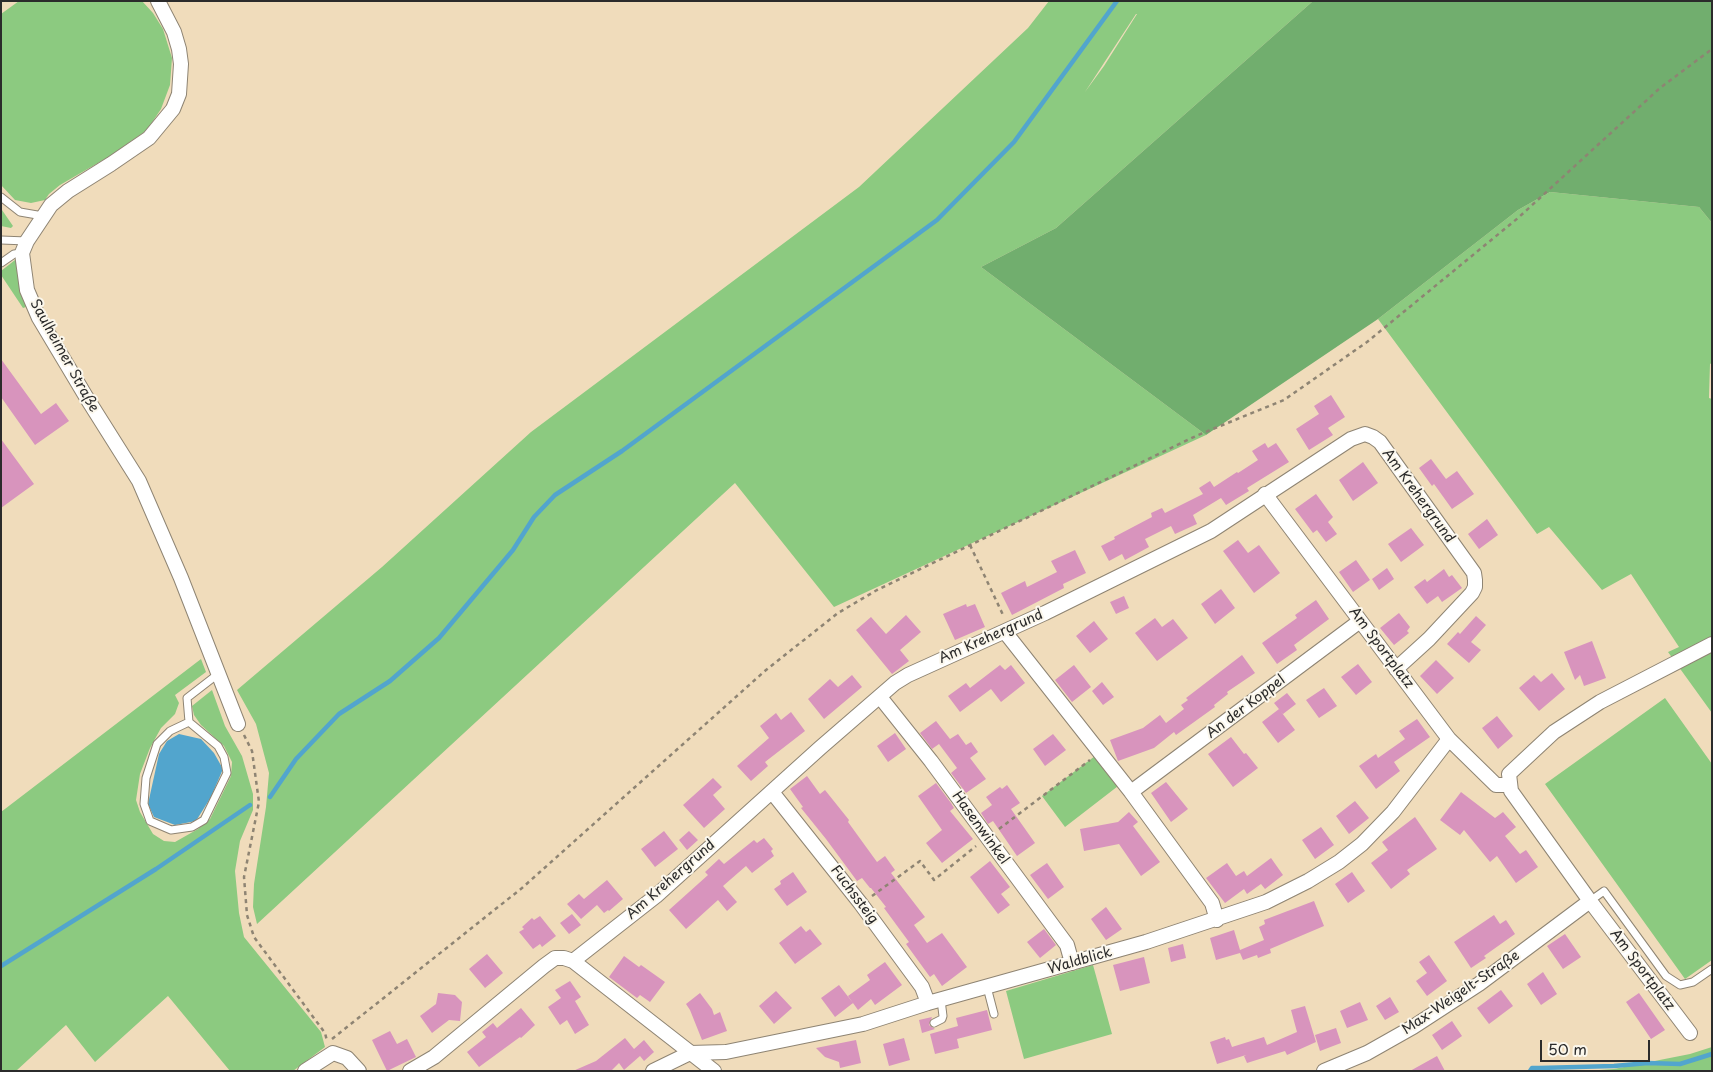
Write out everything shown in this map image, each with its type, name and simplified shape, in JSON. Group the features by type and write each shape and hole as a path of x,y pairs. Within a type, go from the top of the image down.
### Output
{"street":[{"path":"25,247 51,205 68,191 149,138 173,108 179,94 181,64 179,49 174,32 158,1"},
{"name":"Saulheimer Straße","path":"25,247 28,290 39,318 88,400 140,481 181,578 238,724"},
{"name":"Am Krehergrund","path":"573,961 656,896 895,683 908,675 1008,631 1211,531 1265,494 1357,436 1365,434 1380,442 1474,572 1476,587 1429,639 1396,669"},
{"name":"Am Sportplatz","path":"1265,494 1449,739 1496,785 1510,785 1511,790 1590,901 1690,1033"},
{"name":"An der Koppel","path":"1130,792 1360,622"},
{"path":"1008,631 1212,903 1216,920"},
{"path":"1510,785 1509,774 1554,732 1600,702 1712,644"},
{"name":"Hasenwinkel","path":"880,697 931,761 1067,945 1072,963"},
{"name":"Waldblick","path":"652,1071 690,1053 726,1052 828,1033 863,1024 1216,920 1266,902 1288,892 1339,862 1362,844 1393,812 1449,739"},
{"name":"Fuchssteig","path":"772,792 861,904 935,1002"},
{"name":"Max-Weigelt-Straße","path":"1324,1071 1367,1053 1413,1027 1479,984 1590,901"},
{"path":"410,1071 434,1057 555,958 573,961 714,1071"},
{"path":"305,1071 333,1054 348,1058 359,1071"}],"lane":[{"path":"1,197 20,212 43,216"},
{"path":"1,240 25,247"},
{"path":"1,263 25,247"},
{"path":"189,722 170,731 157,744 146,778 144,804 150,821 171,830 192,826 204,820 227,773 224,757 218,746 189,722 187,698 218,674"},
{"path":"1590,901 1604,891 1666,976 1680,985 1693,982 1712,969"},
{"path":"986,987 994,1014"},
{"path":"934,1023 942,1019 943,1016 935,1002"}],"path":[{"path":"238,724 252,751 259,802 244,877 247,915 254,937 325,1033 327,1043 522,888 766,670 838,613 877,590 1198,435 1284,400 1367,342 1496,237 1660,88 1712,49"},
{"path":"970,545 1008,631"},
{"path":"861,904 920,861 934,880 1099,753"}],"green space":[{"path":"19,1 142,1 153,13 163,29 172,58 170,85 161,109 147,130 110,156 60,185 45,200 31,203 15,200 1,185 1,14"},
{"path":"1049,1 1313,1 1056,228 981,267 1206,435 834,607 735,483 257,924 253,907 254,884 266,807 269,773 256,724 237,690 382,567 531,432 859,187 1028,28","holes":["1137,14 1104,66 1085,92"]},
{"path":"1313,1 1712,1 1712,223 1699,207 1550,192 1518,210 1378,319 1206,435 981,267 1056,228"},
{"path":"1550,192 1699,207 1712,223 1712,363 1710,364 1709,398 1712,399 1712,713 1668,652 1679,647 1631,574 1602,590 1549,527 1537,534 1378,319 1518,210"},
{"path":"2,210 13,226 11,228 1,226"},
{"path":"15,260 19,260 21,292 26,307 23,308 1,275 1,271"},
{"path":"201,659 206,672 175,695 179,703 175,714 161,728 150,748 140,774 136,800 140,812 153,834 164,841 175,842 198,829 210,819 231,776 232,762 224,746 201,725 194,715 192,706 212,690 225,726 242,756 253,794 253,810 240,841 235,871 239,913 244,937 321,1032 325,1047 293,1071 230,1071 168,996 95,1062 66,1025 16,1071 1,1071 1,812"},
{"path":"1665,698 1712,764 1712,960 1685,979 1545,784"},
{"path":"1099,753 1122,783 1065,827 1042,796"},
{"path":"1093,965 1112,1034 1024,1059 1006,991"},
{"path":"1712,1047 1712,1071 1584,1071 1614,1069 1690,1054"}],"water":[{"path":"179,734 201,739 214,753 223,769 211,797 196,821 175,825 154,817 148,804 159,754 167,741"}],"building":[{"path":"1,359 41,414 56,403 69,421 35,445 1,397"},
{"path":"1331,395 1345,417 1328,428 1333,435 1309,450 1296,429 1319,414 1314,406"},
{"path":"1,439 34,484 1,508"},
{"path":"1265,443 1268,448 1276,443 1289,462 1247,488 1249,491 1226,505 1221,498 1193,515 1197,524 1175,534 1171,526 1145,539 1149,547 1125,560 1122,554 1109,561 1101,546 1152,517 1151,513 1162,508 1165,513 1203,494 1199,488 1210,481 1214,487 1238,473 1258,460 1252,451"},
{"path":"1431,459 1446,479 1457,471 1474,494 1452,509 1434,484 1432,486 1419,468"},
{"path":"1363,462 1378,483 1353,501 1339,480"},
{"path":"1316,494 1333,517 1328,522 1337,534 1326,542 1317,530 1313,533 1295,509"},
{"path":"1487,519 1498,535 1479,549 1468,534"},
{"path":"1411,528 1424,545 1401,562 1388,544"},
{"path":"1238,540 1248,553 1259,545 1280,573 1254,593 1223,551"},
{"path":"1075,550 1086,573 1063,584 1064,588 1012,615 1001,593 1025,581 1027,587 1057,572 1051,561"},
{"path":"1356,560 1370,580 1353,592 1339,572"},
{"path":"1387,568 1394,579 1379,590 1372,579"},
{"path":"1444,569 1449,577 1452,575 1462,588 1442,602 1438,596 1427,604 1414,587 1425,579 1427,582"},
{"path":"1221,589 1235,608 1215,624 1201,604"},
{"path":"1124,596 1129,608 1116,614 1110,602"},
{"path":"1316,600 1329,619 1294,645 1297,650 1277,664 1262,643 1297,618 1295,615"},
{"path":"966,604 967,607 975,604 985,627 955,640 943,614"},
{"path":"1399,613 1410,627 1407,631 1409,633 1394,645 1380,628"},
{"path":"906,615 921,632 900,650 909,661 892,674 856,630 871,617 886,634"},
{"path":"1476,616 1486,625 1471,642 1481,650 1469,663 1447,644 1458,632 1460,634"},
{"path":"1155,618 1162,627 1173,619 1188,638 1157,661 1135,633"},
{"path":"1094,621 1108,639 1090,653 1076,636"},
{"path":"1592,641 1606,678 1584,686 1580,675 1575,680 1564,652"},
{"path":"1242,655 1255,673 1227,692 1228,694 1214,705 1215,707 1176,735 1174,732 1154,748 1118,761 1110,740 1143,728 1160,715 1166,723 1184,709 1181,705 1188,700 1186,698"},
{"path":"1436,660 1454,678 1437,694 1420,676"},
{"path":"1358,664 1372,682 1356,695 1341,677"},
{"path":"1000,665 1005,670 1011,665 1025,683 1001,702 991,689 960,712 948,696 966,683 970,688"},
{"path":"1074,665 1091,687 1072,702 1055,680"},
{"path":"1552,673 1565,689 1539,711 1519,688 1534,675 1541,682"},
{"path":"852,675 862,687 824,719 808,699 830,679 838,687"},
{"path":"1102,682 1114,697 1103,705 1092,691"},
{"path":"1324,688 1337,706 1319,718 1306,700"},
{"path":"1287,693 1296,704 1283,714 1274,703"},
{"path":"1279,709 1295,730 1278,743 1262,722"},
{"path":"791,712 805,731 765,762 768,766 751,781 737,766 769,738 760,726 776,713 781,720"},
{"path":"1497,716 1513,736 1498,749 1482,728"},
{"path":"1417,719 1430,737 1394,762 1400,771 1376,789 1359,766 1376,754 1378,758 1405,739 1399,731"},
{"path":"936,721 950,739 958,734 966,745 971,742 978,752 970,758 986,779 966,793 951,773 957,768 939,744 932,749 920,733"},
{"path":"895,733 906,749 888,762 877,746"},
{"path":"1053,734 1066,750 1045,766 1033,749"},
{"path":"1231,737 1258,768 1233,787 1208,754"},
{"path":"807,776 820,794 825,790 849,820 848,822 877,862 885,856 895,870 891,873 925,917 914,925 927,943 942,933 967,967 942,986 934,974 930,977 906,944 909,942 871,888 862,878 857,881 801,808 803,807 790,789"},
{"path":"713,778 722,787 713,795 725,809 704,828 683,805"},
{"path":"1166,782 1188,809 1171,822 1151,793"},
{"path":"936,783 954,808 950,811 973,839 942,863 926,843 942,830 918,796"},
{"path":"1007,785 1020,803 1011,809 1035,843 1017,856 993,821 988,824 981,813 992,805 986,797 1000,787 1002,789"},
{"path":"1461,792 1495,818 1503,812 1516,827 1505,836 1520,854 1526,850 1538,867 1516,883 1497,856 1490,862 1464,830 1460,835 1440,820"},
{"path":"1355,801 1369,818 1349,834 1336,816"},
{"path":"1129,812 1138,822 1133,826 1160,862 1141,876 1119,844 1084,851 1080,829 1118,822"},
{"path":"1415,817 1437,849 1407,870 1410,874 1391,889 1371,863 1388,850 1382,842"},
{"path":"1321,827 1334,845 1315,859 1302,840"},
{"path":"664,831 678,849 655,867 641,849"},
{"path":"689,831 698,840 687,850 679,840"},
{"path":"764,838 773,849 771,851 774,856 752,873 746,866 723,886 737,902 727,911 718,900 686,929 669,910 708,875 705,872 719,859 724,864 754,840 757,843"},
{"path":"1271,858 1283,875 1265,889 1261,884 1247,894 1244,889 1225,903 1206,878 1227,863 1236,876 1244,871 1247,876"},
{"path":"990,861 1010,887 1001,894 1010,905 998,914 970,877"},
{"path":"1047,863 1064,887 1048,899 1030,875"},
{"path":"793,872 807,892 787,906 774,889 781,884 780,881"},
{"path":"1352,872 1365,891 1348,903 1335,884"},
{"path":"607,880 623,899 604,913 597,905 581,919 567,904 579,894 584,899"},
{"path":"1314,901 1324,926 1270,949 1271,953 1258,958 1257,955 1243,960 1240,953 1216,960 1210,938 1234,930 1240,950 1264,940 1259,927 1265,924 1264,920"},
{"path":"1106,907 1122,929 1106,940 1091,919"},
{"path":"572,914 581,925 569,934 560,923"},
{"path":"1494,915 1500,924 1506,920 1515,934 1484,956 1486,958 1471,968 1454,942"},
{"path":"540,916 556,936 542,947 540,944 533,949 519,932 524,929 522,927 532,918 534,920"},
{"path":"801,926 806,932 810,929 822,944 795,964 779,943"},
{"path":"1044,929 1056,945 1040,958 1027,942"},
{"path":"1565,934 1581,957 1563,969 1547,946"},
{"path":"1183,944 1186,958 1171,962 1168,948"},
{"path":"487,954 503,973 485,988 469,969"},
{"path":"1429,955 1447,981 1427,996 1416,981 1427,973 1419,962"},
{"path":"624,956 639,967 641,965 665,982 650,1002 640,995 637,998 609,977"},
{"path":"1144,957 1150,983 1120,991 1113,965"},
{"path":"885,962 902,985 875,1005 871,999 858,1010 848,996 870,980 867,975"},
{"path":"1543,972 1557,994 1541,1005 1527,984"},
{"path":"570,981 581,997 575,1001 589,1025 575,1034 567,1020 560,1025 548,1007 561,998 555,990"},
{"path":"839,985 853,1003 835,1017 821,998"},
{"path":"1501,990 1513,1006 1489,1024 1477,1008"},
{"path":"776,991 792,1008 774,1024 759,1006"},
{"path":"438,993 455,995 462,1002 460,1021 449,1020 432,1033 420,1016 436,1004"},
{"path":"700,993 712,1009 714,1015 720,1012 727,1031 702,1040 686,1004"},
{"path":"1639,993 1665,1030 1651,1039 1626,1002"},
{"path":"1390,997 1399,1012 1385,1020 1376,1006"},
{"path":"1360,1002 1368,1020 1347,1028 1340,1011"},
{"path":"1305,1006 1316,1042 1287,1055 1285,1051 1247,1063 1244,1056 1246,1055 1217,1064 1210,1042 1225,1037 1226,1040 1229,1039 1232,1047 1264,1037 1267,1045 1297,1032 1291,1010"},
{"path":"521,1008 535,1025 521,1038 479,1067 467,1052 486,1037 482,1032 493,1023 497,1028"},
{"path":"987,1010 992,1030 957,1039 959,1048 935,1054 930,1034 958,1026 956,1018"},
{"path":"932,1017 929,1025 935,1029 922,1033 919,1020"},
{"path":"1452,1021 1462,1036 1442,1050 1432,1035"},
{"path":"1336,1028 1341,1043 1320,1051 1315,1035"},
{"path":"390,1031 397,1044 407,1039 416,1057 387,1071 372,1040"},
{"path":"625,1038 634,1049 644,1040 654,1052 644,1061 640,1056 624,1070 619,1063 611,1071 573,1071 596,1061"},
{"path":"904,1038 910,1060 889,1066 883,1044"},
{"path":"856,1040 861,1063 840,1068 839,1062 825,1057 816,1048"},
{"path":"1437,1056 1445,1071 1410,1071"}],"waterway":[{"path":"270,797 296,759 339,714 390,681 439,638 513,550 534,517 555,495 622,451 937,220 1014,142 1117,1"},
{"path":"1,966 156,869 250,805"},
{"path":"1530,1071 1532,1068 1614,1066 1648,1063 1680,1064 1712,1054"}]}
